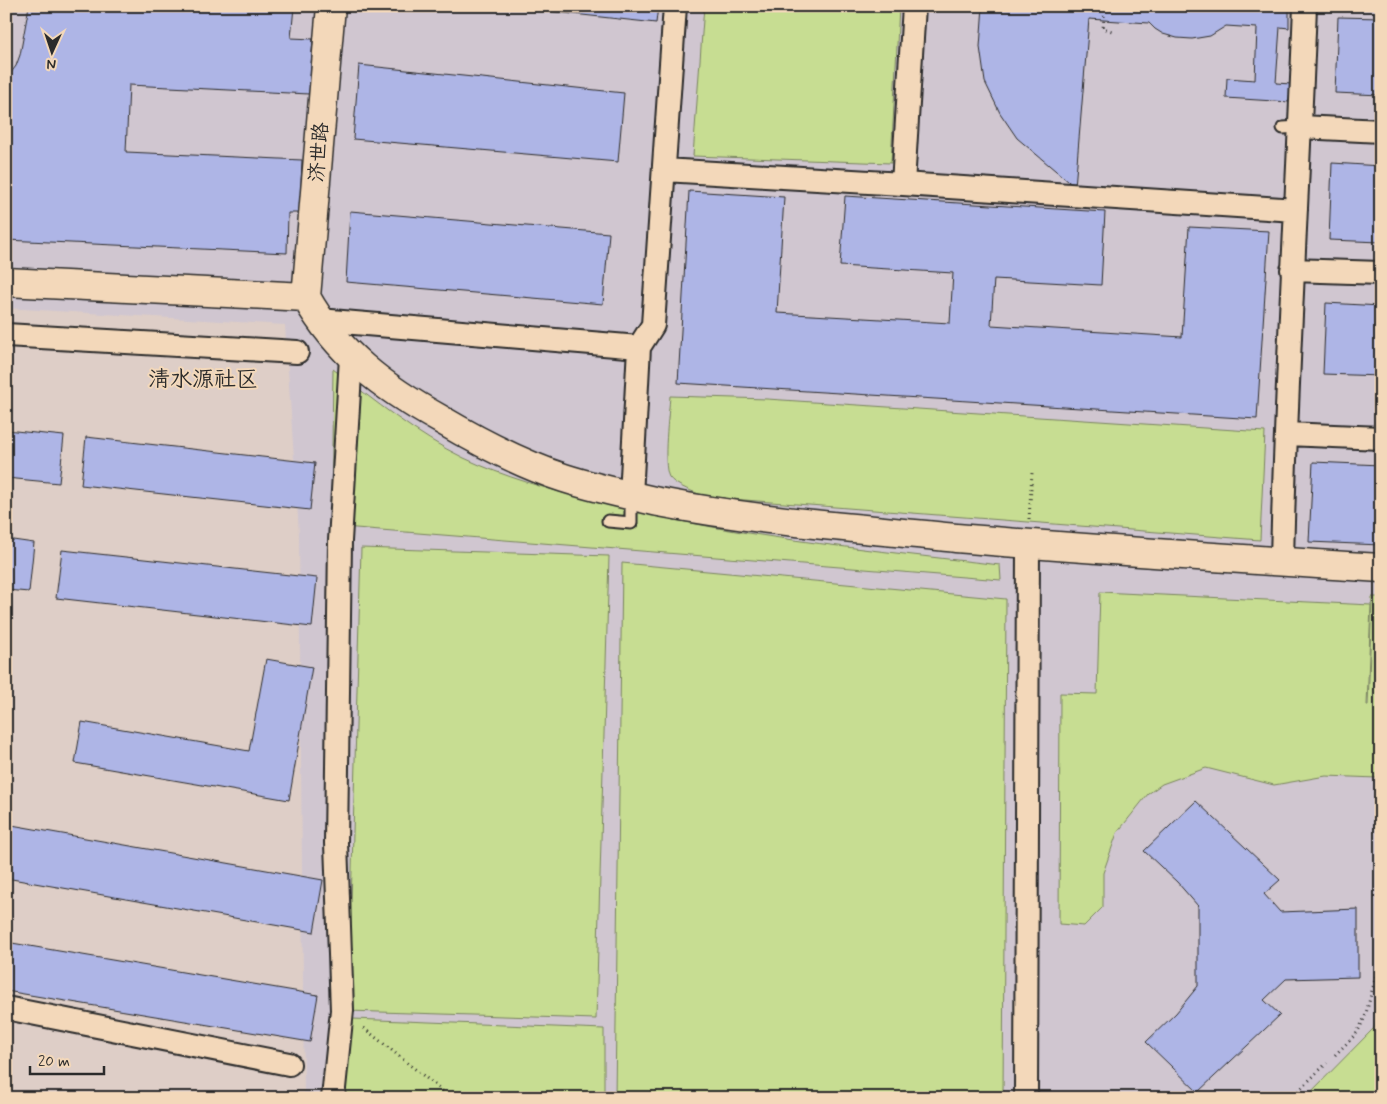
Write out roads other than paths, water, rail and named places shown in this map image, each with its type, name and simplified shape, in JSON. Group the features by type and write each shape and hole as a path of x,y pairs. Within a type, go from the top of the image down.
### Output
{"street":[{"name":"济世路","path":"306,297 331,6"},
{"path":"631,496 639,347 653,325 675,6"},
{"path":"903,184 914,6"},
{"path":"1282,562 1292,270 1296,210 1292,127 1305,6"},
{"path":"1292,127 1381,131"},
{"path":"664,170 1296,210"},
{"path":"1292,270 1381,274"},
{"path":"6,282 306,297 319,320 351,357 392,390 422,410 467,435 564,478 631,496 703,510 777,521 1028,544 1381,568"},
{"path":"319,320 639,347"},
{"path":"6,335 297,352"},
{"path":"333,1098 342,1010 336,843 340,541 351,357"},
{"path":"1286,434 1381,438"},
{"path":"1026,1098 1028,544"},
{"path":"6,1008 289,1064"}],"lane":[{"path":"608,521 631,523 631,496"}],"district":[{"name":"清水源社区","path":"203,378"}]}
